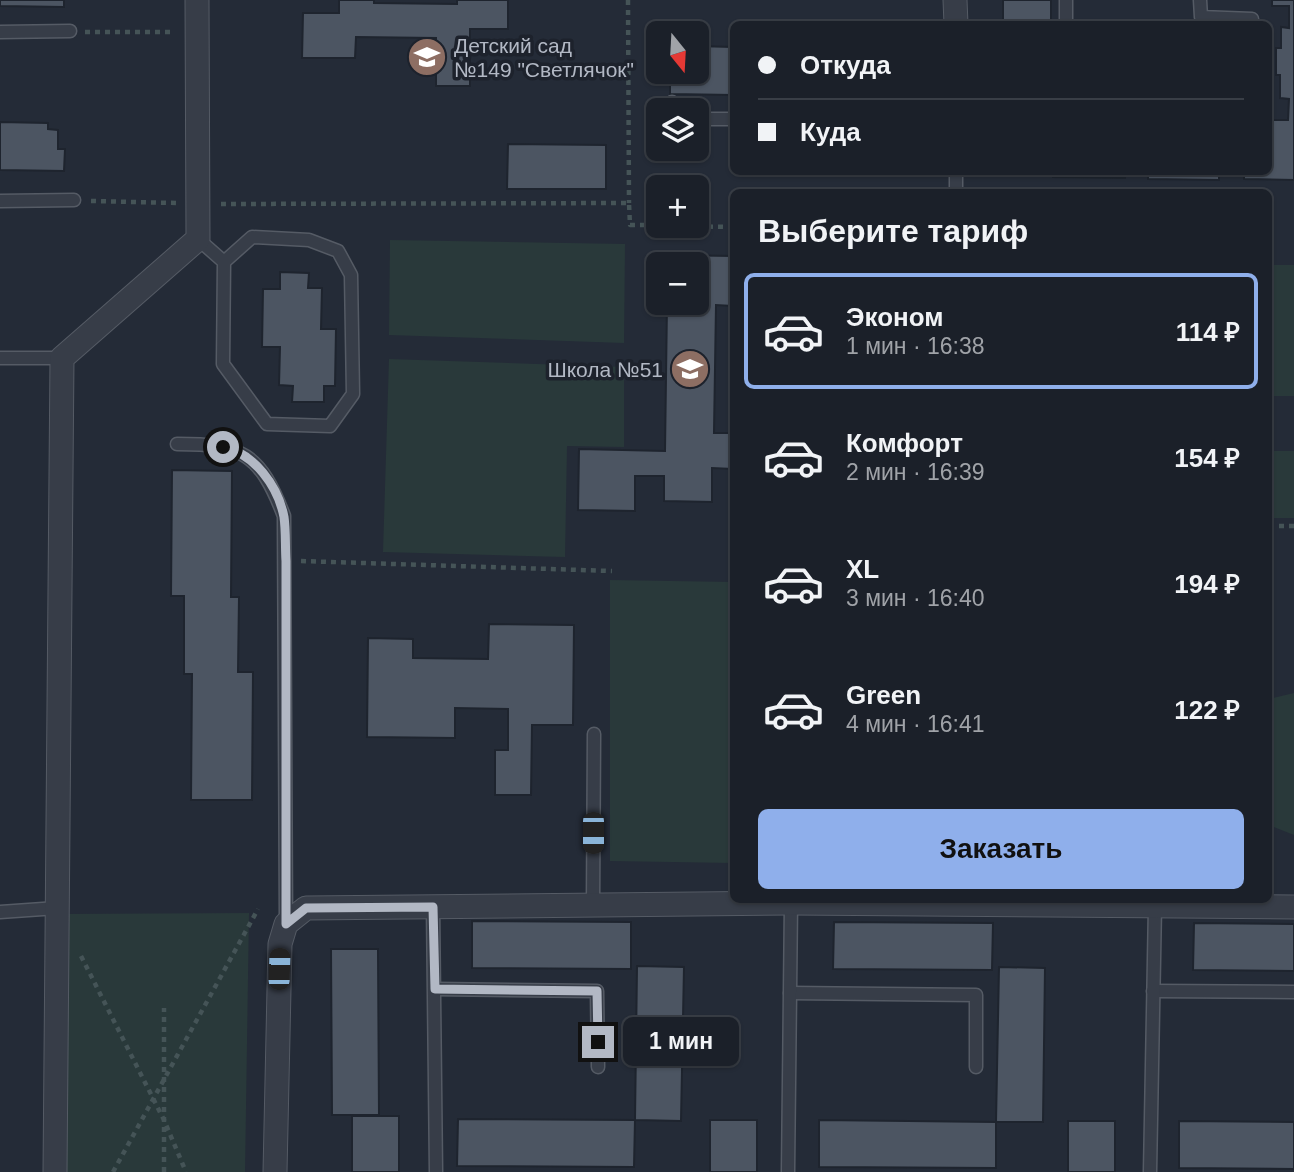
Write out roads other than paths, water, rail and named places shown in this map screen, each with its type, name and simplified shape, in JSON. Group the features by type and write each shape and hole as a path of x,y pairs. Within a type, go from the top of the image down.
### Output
{"street":[{"path":"55,1172 62,358 198,239 197,0"},
{"path":"956,0 956,21"},
{"path":"275,1172 280,944 286,924 306,908 844,903"},
{"path":"961,903 1294,906"}],"lane":[{"path":"1066,0 1066,21"},
{"path":"1200,0 1201,18 1252,21"},
{"path":"0,32 70,31"},
{"path":"709,119 730,119"},
{"path":"0,201 74,200"},
{"path":"198,239 224,262 223,364 267,424 330,426 353,394 351,275 338,251 309,240 252,237 224,262"},
{"path":"0,358 62,358"},
{"path":"177,444 208,444 238,450 259,467 284,516 286,924"},
{"path":"593,906 594,734"},
{"path":"788,1172 791,904"},
{"path":"1150,1172 1155,906"},
{"path":"433,907 436,1172"},
{"path":"0,912 57,908"},
{"path":"435,989 597,991 598,1067"},
{"path":"1153,991 1294,992"},
{"path":"790,993 976,995 976,1068"}],"place":[{"name":"Детский сад №149 \"Светлячок\"","path":"427,57"},
{"name":"Школа №51","path":"690,369"}]}
